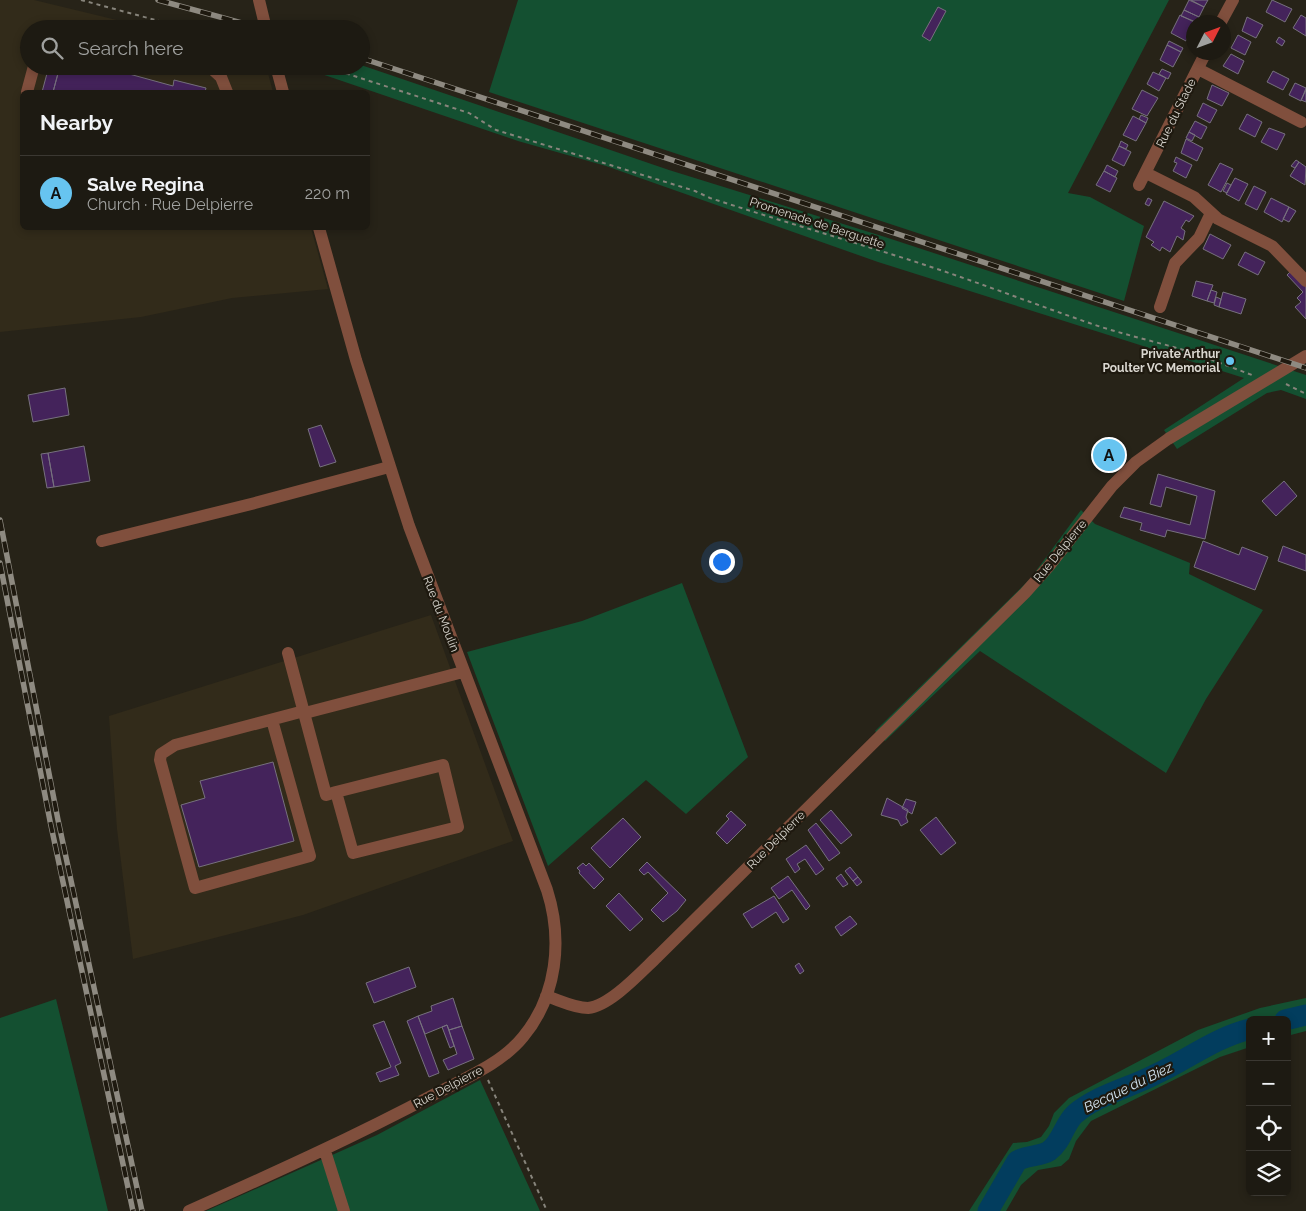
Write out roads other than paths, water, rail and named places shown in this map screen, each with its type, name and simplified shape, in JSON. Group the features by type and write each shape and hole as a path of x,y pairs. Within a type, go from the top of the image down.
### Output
{"street":[{"path":"258,0 264,20"},
{"path":"1225,15 1233,0"},
{"name":"Rue du Stade","path":"1140,186 1202,60"},
{"path":"1198,69 1301,122"},
{"path":"28,90 32,75"},
{"path":"220,75 226,90"},
{"path":"278,75 282,90"},
{"path":"1146,173 1197,198 1211,213 1272,246 1306,281"},
{"path":"1160,307 1175,263 1199,238 1211,213"},
{"name":"Rue du Moulin","path":"321,230 346,324 389,467 421,561 552,906 556,938 555,961 546,996"},
{"name":"Rue Delpierre","path":"189,1211 325,1151 482,1069 508,1052 522,1038 546,996 579,1007 594,1007 611,997 634,978 1025,593 1128,470 1168,439 1306,356"},
{"path":"102,541 389,467"},
{"path":"288,654 326,794 443,765 458,827 353,853 336,792"},
{"path":"272,720 310,856 195,888 160,760 161,754 175,745 272,720 462,672"},
{"path":"325,1151 344,1211"}],"waterway":[{"name":"Becque du Biez","path":"1291,1019 1306,1015"},
{"name":"Becque du Biez","path":"988,1211 1017,1161 1049,1151 1057,1143 1071,1118 1084,1107 1144,1080 1224,1038 1246,1030"}],"railway":[{"path":"158,0 231,20"},
{"path":"370,61 1306,368"},
{"path":"0,520 58,820 142,1211"},
{"path":"0,563 50,821 133,1211"}],"place":[{"name":"Private Arthur Poulter VC Memorial","path":"1230,361"},
{"name":"Salve Regina","path":"1109,455"}]}
